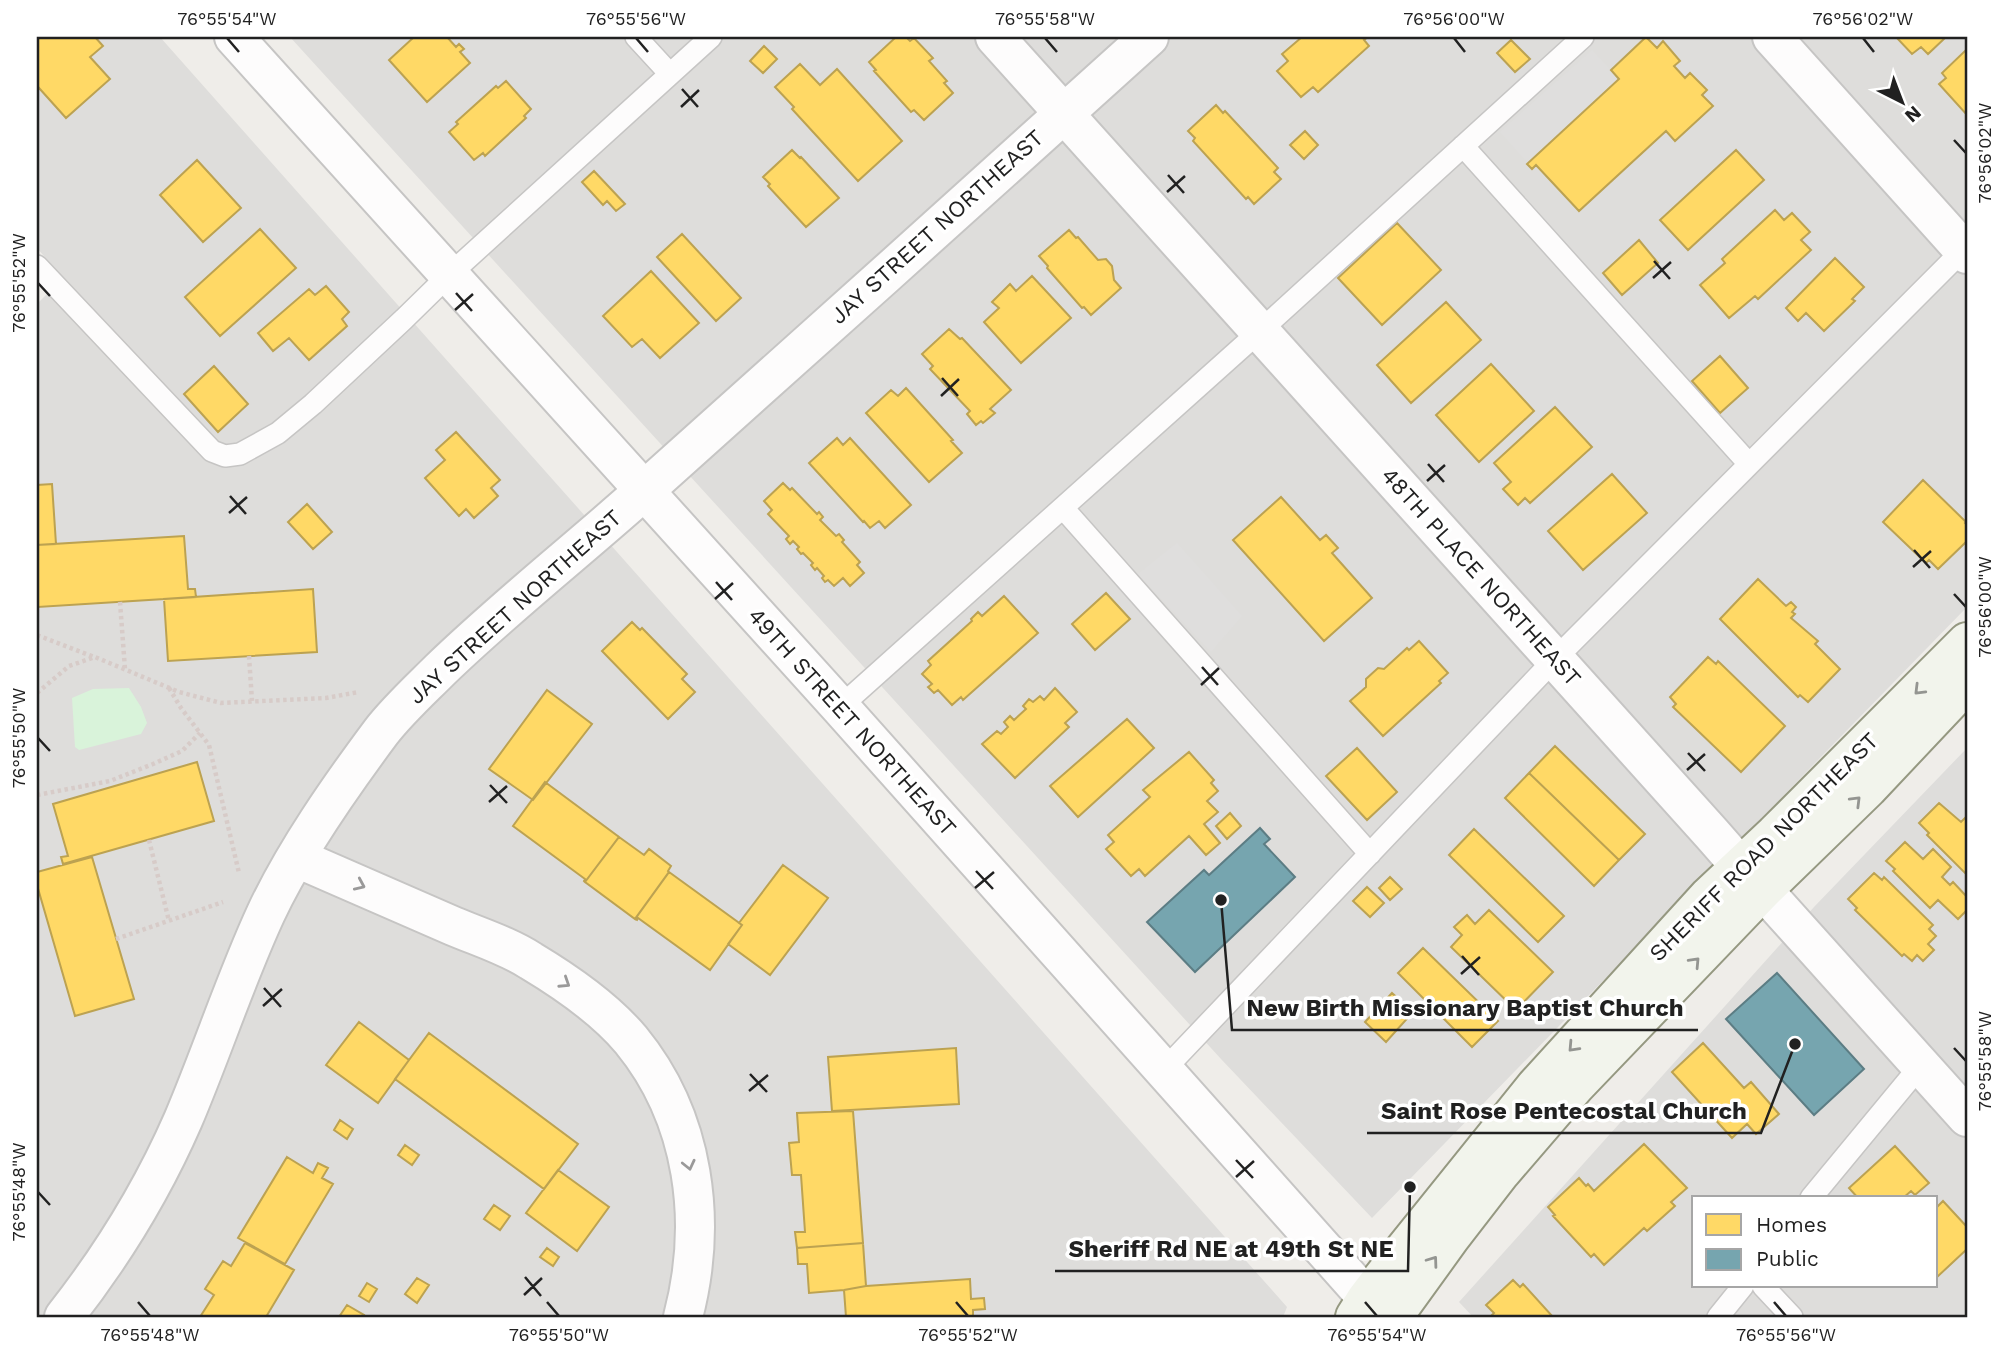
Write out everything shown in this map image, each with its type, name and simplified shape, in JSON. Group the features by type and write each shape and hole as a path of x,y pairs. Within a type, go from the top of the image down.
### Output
{"main road":[{"name":"SHERIFF ROAD NORTHEAST","path":"1752,878 1775,834 1967,642"},
{"name":"SHERIFF ROAD NORTHEAST","path":"1375,1313 1450,1238 1501,1172 1752,878 1868,788 1967,683"}],"street":[{"name":"49TH STREET NORTHEAST","path":"234,37 840,707 1375,1313"},
{"name":"48TH PLACE NORTHEAST","path":"995,37 1967,1117"},
{"name":"JAY STREET NORTHEAST","path":"64,1317 137,1213 182,1123 267,913 315,828 384,728 458,652 644,491 1149,37"},
{"path":"1772,37 1965,252"},
{"path":"297,858 529,959 583,995 631,1040 661,1085 682,1135 695,1189 693,1272 683,1317"}],"lane":[{"path":"636,37 670,74"},
{"path":"37,266 212,450 225,456 240,454 278,433 313,404 449,275 710,37"},
{"path":"840,707 1583,37"},
{"path":"1463,146 1749,464"},
{"path":"1163,1071 1555,659 1965,252"},
{"path":"1063,508 1370,854"},
{"path":"1813,1196 1921,1065"},
{"path":"1718,1317 1740,1288"},
{"path":"1765,1288 1792,1317"}],"path":[{"path":"120,602 125,669"},
{"path":"37,635 169,687 221,703 326,698 362,692"},
{"path":"249,656 252,701"},
{"path":"37,693 69,666 95,657"},
{"path":"169,687 209,745 239,873"},
{"path":"37,795 110,780 182,751 200,733"},
{"path":"149,840 169,921"},
{"path":"116,939 223,902"}],"shaded area":[{"path":"37,37 160,37 1287,1307 1283,1317 37,1317 37,304 63,278 37,248"},
{"path":"290,37 1967,37 1967,607 1372,1218 1221,1059"},
{"path":"1592,50 1619,79 1528,163 1500,132"},
{"path":"1177,543 1242,616 1211,652 1138,574"},
{"path":"1967,748 1967,1317 1473,1317 1459,1302 1814,907"}],"green space":[{"path":"129,688 147,723 141,734 79,750 75,747 72,698 93,689"}],"building: Homes":[{"path":"37,37 95,37 103,46 90,57 110,79 66,118 39,88 37,91"},
{"path":"414,37 447,37 456,47 459,44 464,49 460,52 470,63 427,102 389,60"},
{"path":"896,37 906,37 910,41 914,38 933,58 929,61 947,81 944,83 953,93 924,120 914,110 911,112 869,62"},
{"path":"1302,37 1368,37 1364,40 1369,46 1318,92 1313,87 1301,97 1277,71 1288,61 1282,54"},
{"path":"1646,37 1657,48 1663,41 1680,61 1674,66 1685,78 1690,73 1707,90 1702,95 1713,106 1675,141 1666,131 1579,211 1536,165 1532,169 1527,164 1619,79 1611,70"},
{"path":"1896,37 1946,37 1928,54 1921,47 1912,54"},
{"path":"1511,40 1530,59 1515,72 1497,53"},
{"path":"764,46 777,59 763,73 750,61"},
{"path":"1967,49 1967,115 1939,84 1946,78 1942,73"},
{"path":"800,64 820,85 837,69 902,141 858,181 775,87"},
{"path":"506,81 531,109 524,116 526,118 485,156 483,153 474,160 449,132 458,124 456,122 496,86 498,88"},
{"path":"1216,105 1223,113 1225,111 1278,168 1274,172 1281,179 1254,204 1248,197 1246,199 1193,141 1195,138 1188,131"},
{"path":"1305,131 1318,145 1304,159 1290,145"},
{"path":"792,150 839,198 806,227 763,177"},
{"path":"1736,150 1764,180 1688,250 1660,220"},
{"path":"197,160 241,208 203,242 160,195"},
{"path":"594,171 625,204 616,211 607,201 603,205 582,182"},
{"path":"1775,210 1784,220 1792,213 1810,232 1801,240 1811,250 1758,299 1755,296 1729,318 1700,285 1725,263 1722,259"},
{"path":"1397,223 1441,270 1382,325 1338,278"},
{"path":"260,229 296,268 220,336 185,297"},
{"path":"1069,230 1098,260 1106,259 1112,266 1114,280 1121,288 1091,315 1082,308 1039,256"},
{"path":"682,234 741,298 716,321 657,257"},
{"path":"1639,240 1658,263 1622,295 1603,273"},
{"path":"1835,258 1864,287 1852,299 1855,301 1824,331 1806,313 1798,321 1786,308"},
{"path":"651,271 699,323 660,358 642,339 632,347 603,316"},
{"path":"1032,276 1071,318 1021,363 984,322 999,308 992,302 1010,284 1016,291"},
{"path":"326,286 349,312 342,319 347,326 309,360 289,338 273,351 258,333 309,289 315,295"},
{"path":"1446,302 1481,340 1411,403 1377,365"},
{"path":"949,329 962,338 1011,390 990,409 995,413 983,423 981,421 976,425 967,414 970,411 930,369 933,366 922,354"},
{"path":"1720,356 1748,388 1720,413 1692,381"},
{"path":"1491,364 1534,411 1479,462 1436,415"},
{"path":"214,366 248,404 218,432 184,394"},
{"path":"906,388 962,453 929,482 866,413 891,390 898,396"},
{"path":"1555,407 1592,447 1530,503 1525,498 1518,505 1503,489 1511,482 1494,463"},
{"path":"456,432 500,480 491,488 498,496 474,518 466,509 459,516 425,478 445,460 436,450"},
{"path":"837,438 843,445 850,438 911,505 885,528 879,521 870,528 809,463"},
{"path":"1612,474 1647,513 1583,570 1548,531"},
{"path":"1923,480 1967,525 1967,541 1938,569 1929,560 1926,563 1883,522"},
{"path":"783,483 790,490 792,488 817,514 819,512 823,517 820,520 836,536 839,534 844,540 842,542 860,562 857,565 864,573 850,586 843,578 834,586 828,580 825,582 822,578 824,576 817,568 815,570 811,565 813,563 801,554 793,541 790,544 786,539 789,536 768,514 772,510 764,501"},
{"path":"52,484 56,544 37,545 37,485"},
{"path":"1281,497 1320,540 1326,535 1338,548 1332,553 1372,598 1324,641 1233,540"},
{"path":"307,504 332,532 313,549 288,522"},
{"path":"184,536 188,589 195,589 196,597 38,607 37,545"},
{"path":"1758,579 1786,606 1791,602 1796,607 1791,618 1818,641 1815,644 1840,669 1808,702 1800,695 1798,697 1720,619"},
{"path":"313,589 317,652 168,661 164,599"},
{"path":"1106,593 1130,619 1095,650 1072,624"},
{"path":"1004,596 1038,633 963,700 961,697 952,705 938,690 934,693 928,687 932,684 922,674 931,665 928,661 972,621 978,612 982,616"},
{"path":"632,622 640,630 642,628 687,674 682,679 695,692 668,719 602,651"},
{"path":"1419,641 1448,673 1439,681 1441,683 1383,736 1350,701 1366,687 1366,679 1378,668 1384,669"},
{"path":"1708,657 1716,664 1718,661 1785,726 1741,772 1673,707 1676,704 1670,697"},
{"path":"1055,688 1077,712 1065,723 1069,727 1015,778 982,744 997,731 1001,734 1008,727 1004,722 1010,716 1014,720 1026,709 1023,706 1029,699 1033,702 1040,696 1044,700"},
{"path":"547,690 592,724 533,800 489,769"},
{"path":"1127,719 1154,748 1078,817 1050,786"},
{"path":"1555,746 1645,834 1619,860 1529,773"},
{"path":"1357,748 1397,792 1367,820 1326,776"},
{"path":"1189,752 1214,780 1211,783 1218,791 1207,801 1218,812 1204,824 1220,843 1206,855 1189,836 1145,876 1139,869 1131,876 1106,849 1114,842 1108,835 1150,797 1143,790"},
{"path":"197,762 214,821 63,864 61,857 68,856 53,804"},
{"path":"1529,773 1619,860 1594,886 1505,798"},
{"path":"545,782 619,837 585,882 585,879 513,826"},
{"path":"1939,803 1961,822 1967,816 1966,874 1927,835 1929,833 1919,823"},
{"path":"1230,813 1241,826 1227,839 1216,826"},
{"path":"1474,829 1564,916 1538,942 1449,855"},
{"path":"619,837 644,855 649,849 671,866 635,919 585,882"},
{"path":"1905,842 1923,859 1933,849 1951,867 1942,877 1950,885 1953,882 1967,897 1967,910 1958,919 1938,900 1930,908 1886,861"},
{"path":"92,857 134,999 75,1016 37,885 37,872"},
{"path":"783,865 828,898 770,975 728,944 742,925 739,923"},
{"path":"669,872 742,925 710,970 638,918 635,919"},
{"path":"1874,873 1882,880 1884,877 1933,925 1929,929 1936,936 1928,944 1934,950 1923,961 1917,955 1912,961 1904,954 1902,956 1855,910 1857,908 1848,899"},
{"path":"1390,877 1402,889 1390,900 1379,888"},
{"path":"1367,887 1384,903 1370,917 1353,901"},
{"path":"1489,910 1553,972 1516,1010 1451,947 1462,935 1454,927 1467,915 1475,924"},
{"path":"1423,948 1498,1021 1472,1047 1398,973"},
{"path":"1392,993 1413,1012 1386,1042 1365,1022"},
{"path":"359,1022 409,1060 378,1103 326,1065"},
{"path":"429,1033 578,1144 544,1189 395,1079"},
{"path":"1703,1043 1744,1088 1751,1082 1779,1114 1756,1134 1747,1124 1732,1138 1672,1072"},
{"path":"956,1048 959,1104 832,1111 828,1057"},
{"path":"853,1111 863,1243 797,1248 795,1232 805,1232 801,1175 792,1175 789,1143 799,1142 797,1113"},
{"path":"340,1120 353,1129 347,1139 334,1130"},
{"path":"1644,1144 1687,1188 1671,1202 1675,1206 1647,1231 1644,1228 1604,1265 1594,1254 1591,1257 1548,1207 1579,1178 1594,1191"},
{"path":"405,1145 419,1155 412,1165 398,1155"},
{"path":"1895,1146 1929,1183 1915,1195 1911,1191 1905,1196 1856,1196 1849,1188"},
{"path":"287,1157 313,1173 318,1163 328,1168 322,1178 333,1184 285,1264 238,1238"},
{"path":"558,1170 609,1207 577,1251 526,1213"},
{"path":"1943,1201 1967,1227 1967,1249 1938,1276 1938,1206"},
{"path":"494,1205 510,1216 500,1230 484,1219"},
{"path":"245,1243 294,1270 266,1317 200,1317 214,1295 205,1289 223,1261 231,1266"},
{"path":"863,1243 866,1286 809,1293 807,1264 798,1264 797,1248"},
{"path":"547,1248 559,1257 553,1266 540,1257"},
{"path":"417,1278 429,1285 417,1303 405,1294"},
{"path":"970,1279 971,1299 984,1298 985,1309 973,1310 973,1317 846,1317 844,1290"},
{"path":"1513,1280 1520,1287 1523,1284 1553,1317 1492,1317 1494,1313 1486,1305"},
{"path":"367,1283 377,1289 369,1302 359,1296"},
{"path":"347,1305 364,1315 363,1317 339,1317"}],"building: Public":[{"path":"1260,828 1270,839 1264,844 1295,877 1195,972 1147,922 1204,870 1209,875"},
{"path":"1777,973 1864,1069 1814,1115 1726,1019"}],"place":[{"name":"New Birth Missionary Baptist Church","path":"1221,900"},
{"name":"Saint Rose Pentecostal Church","path":"1795,1044"},
{"name":"Sheriff Rd NE at 49th St NE","path":"1410,1187"}]}
